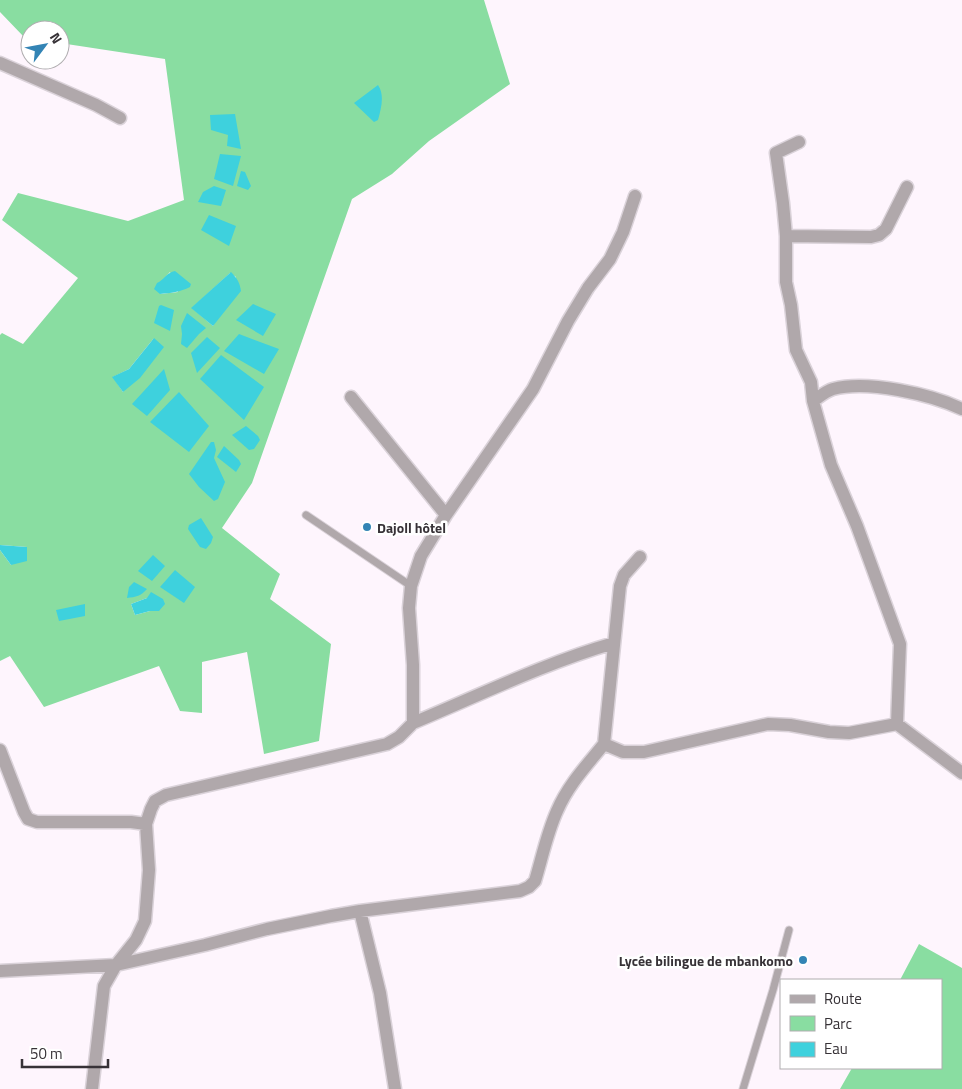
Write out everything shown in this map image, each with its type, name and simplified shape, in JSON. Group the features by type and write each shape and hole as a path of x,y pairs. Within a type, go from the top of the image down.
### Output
{"street":[{"path":"0,63 96,105 120,118"},
{"path":"799,142 776,153 786,236 786,282 791,305 796,350 811,382 813,401 831,465 849,505 900,644 897,724"},
{"path":"786,236 871,237 879,234 886,229 907,187"},
{"path":"413,723 410,586 421,556 446,515 533,388 568,321 588,288 610,259 623,232 635,196"},
{"path":"813,401 831,390 853,386 920,394 962,409"},
{"path":"351,397 446,515"},
{"path":"0,971 116,965 266,929 360,911 520,891 529,887 535,882 560,804 575,779 604,744 620,586 624,574 640,557"},
{"path":"92,1089 104,986 116,965 136,940 145,921 149,870 146,824 156,801 166,795 387,744 399,738 413,723 540,668 587,650 614,643"},
{"path":"604,744 623,752 644,752 768,724 849,733 897,724 962,773"},
{"path":"0,750 28,819 37,822 131,822 146,824"},
{"path":"360,911 380,993 396,1089"}],"lane":[{"path":"306,515 410,586"},
{"path":"743,1089 774,990 790,930"}],"green space":[{"path":"0,0 484,0 510,84 429,141 392,174 352,199 252,483 222,528 280,574 270,599 331,644 319,741 264,754 247,652 202,662 202,713 180,711 159,666 44,707 10,656 0,661 0,550 11,565 27,547 0,545 0,335 2,333 23,344 78,278 2,220 18,193 128,221 184,200 165,59 70,45 70,20 20,20 20,33 0,12","holes":["170,272 178,292 160,294 162,281","230,273 236,277 213,326 192,308","154,338 123,392 113,377 129,369","147,598 159,611 135,615 131,604"]},
{"path":"919,944 962,968 962,1089 840,1089 851,1069 942,1069 942,979 901,979"}],"water":[{"path":"378,85 382,102 378,120 374,122 354,103"},
{"path":"235,114 241,149 227,146 228,135 211,130 210,115"},
{"path":"220,154 241,156 233,186 214,179"},
{"path":"241,171 245,172 251,186 248,190 237,186"},
{"path":"214,186 226,190 221,206 198,202 203,192"},
{"path":"209,215 236,226 229,246 201,230"},
{"path":"175,271 191,284 190,287 160,294 154,289 157,283"},
{"path":"231,272 238,281 241,291 213,326 191,308"},
{"path":"253,304 276,314 263,336 236,320"},
{"path":"159,306 174,310 170,331 154,323"},
{"path":"187,313 206,328 187,348 181,344 181,326"},
{"path":"239,334 279,349 264,374 224,351"},
{"path":"207,337 220,348 197,373 191,353"},
{"path":"154,338 164,347 140,378 123,392 112,377 129,369"},
{"path":"221,355 264,387 244,420 200,379"},
{"path":"164,369 170,390 147,416 132,404"},
{"path":"179,392 209,426 189,452 150,422"},
{"path":"246,426 260,440 254,449 249,450 232,435"},
{"path":"211,442 214,442 216,450 214,458 225,482 218,499 214,501 189,474"},
{"path":"224,446 241,464 236,472 217,457"},
{"path":"201,518 213,537 206,549 200,547 188,529 189,525"},
{"path":"0,545 27,547 27,561 11,565 0,550"},
{"path":"153,555 165,566 152,581 138,571"},
{"path":"175,570 195,587 184,603 160,587"},
{"path":"134,582 147,589 138,596 127,598 129,587"},
{"path":"151,592 163,599 165,604 159,611 135,615 131,604 147,598"},
{"path":"85,604 85,616 59,621 56,610"}],"place":[{"name":"Dajoll hôtel","path":"367,527"},
{"name":"Lycée bilingue de mbankomo","path":"803,960"}]}
